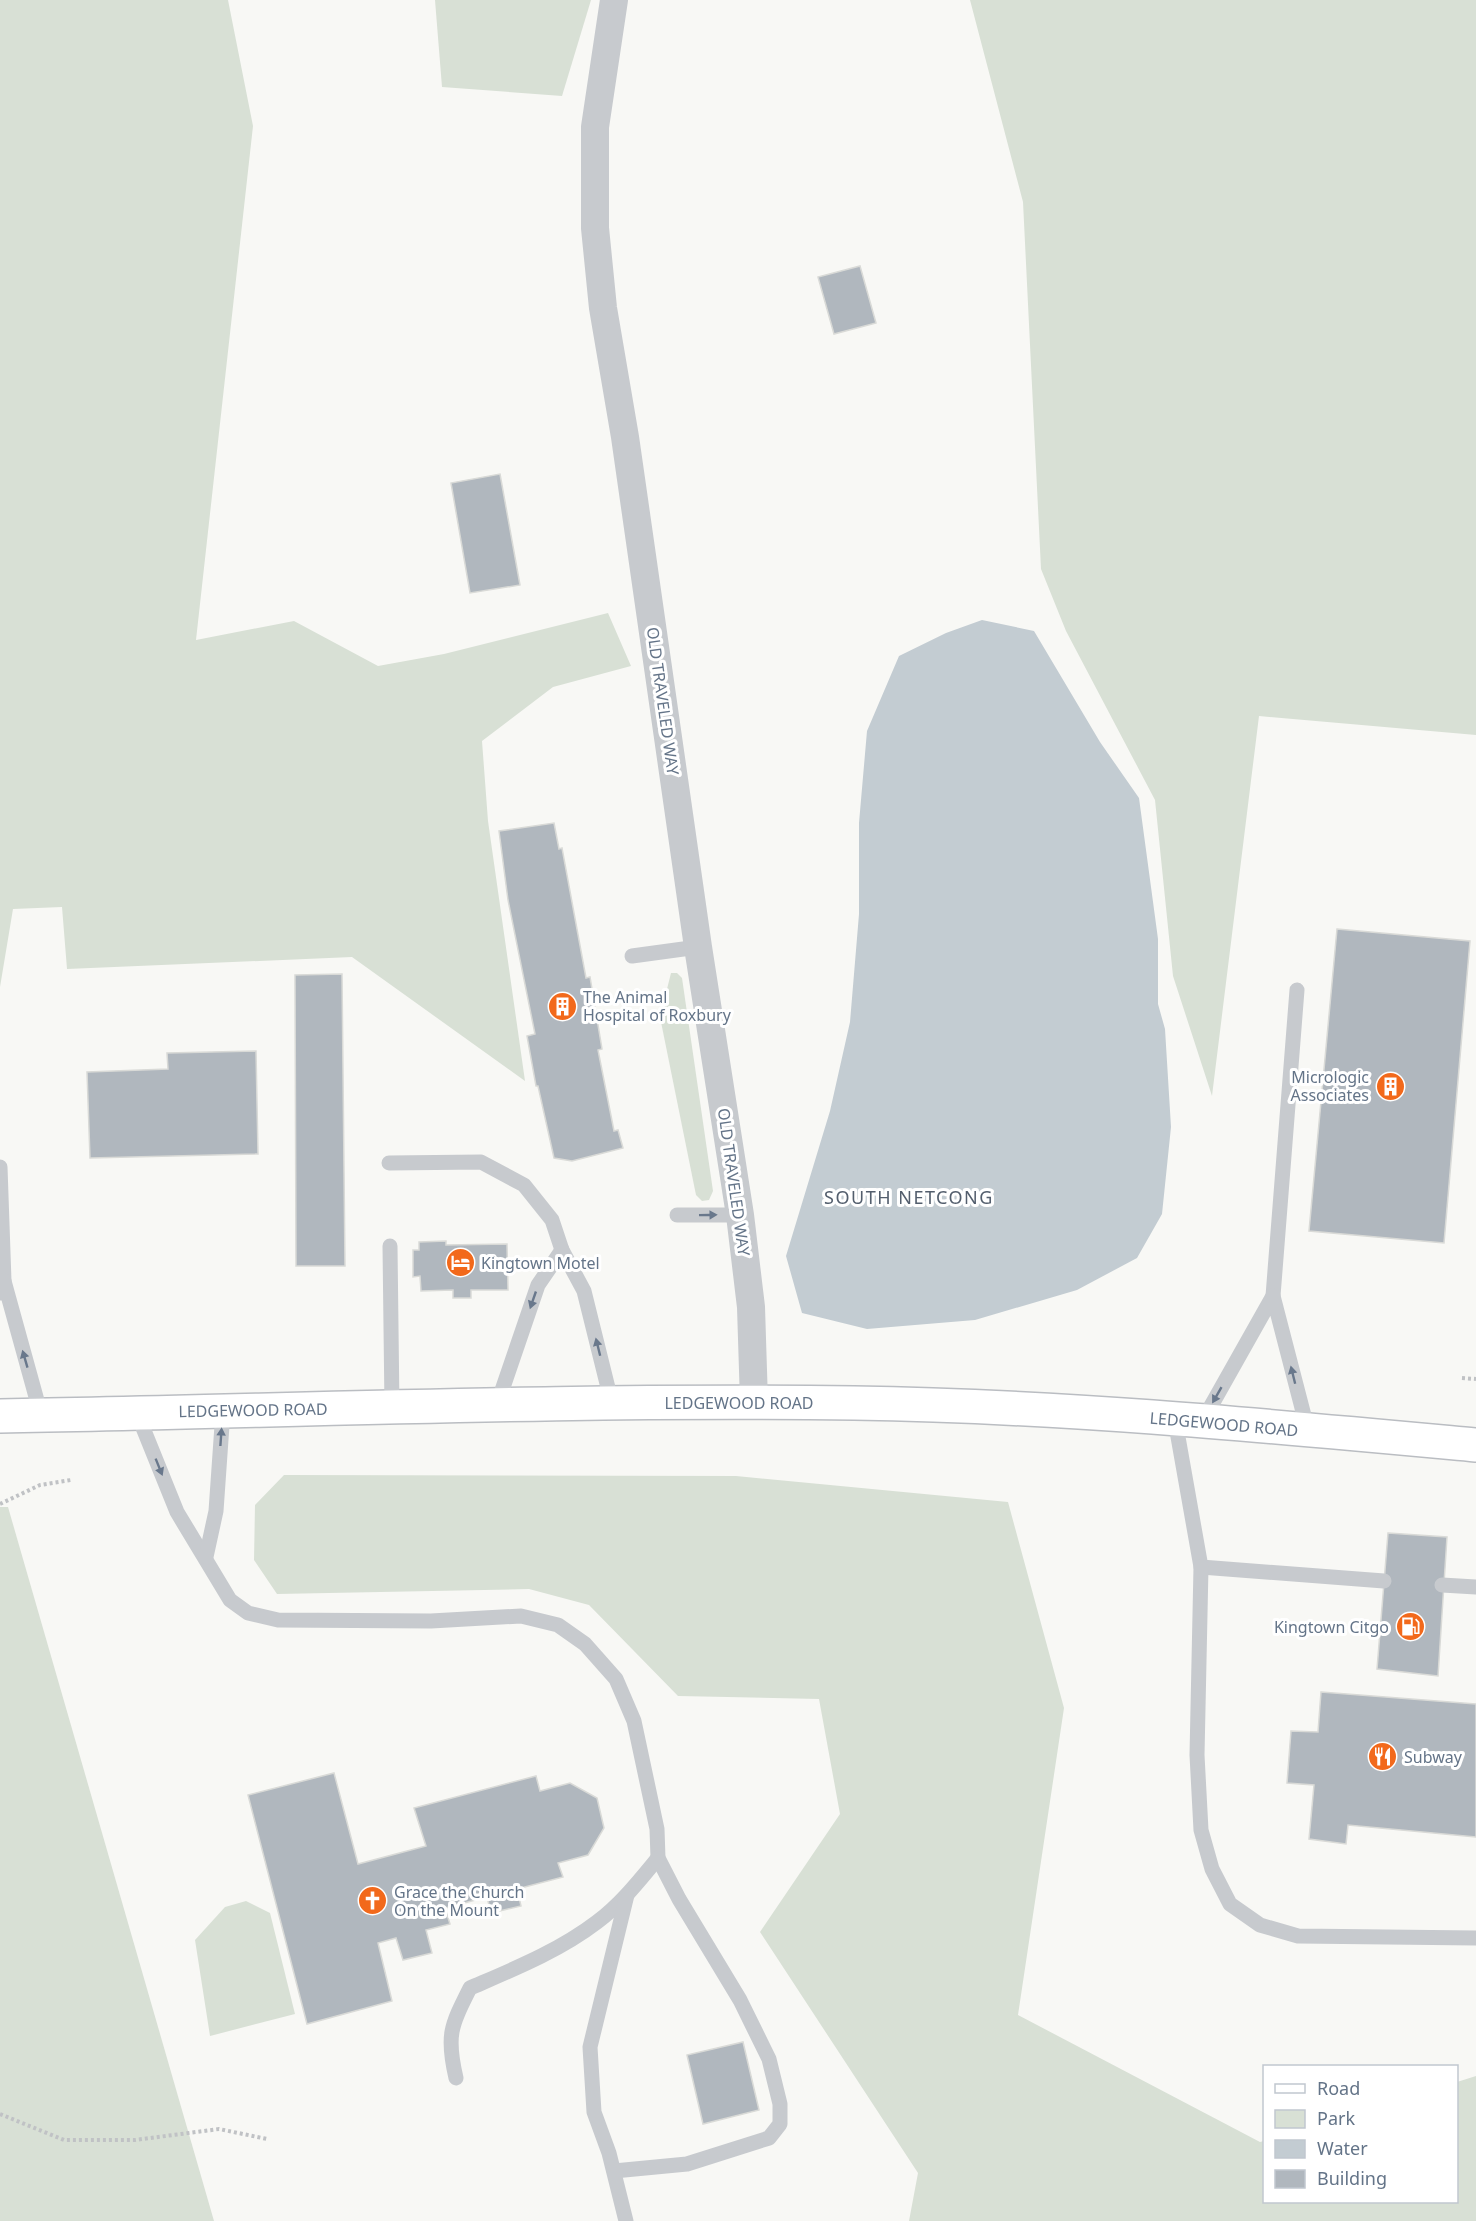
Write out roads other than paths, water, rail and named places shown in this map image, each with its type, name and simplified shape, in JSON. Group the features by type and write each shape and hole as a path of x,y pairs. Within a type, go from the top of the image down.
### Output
{"main road":[{"name":"LEDGEWOOD ROAD","path":"0,1416 754,1402 952,1406 1188,1421 1476,1445"}],"street":[{"name":"OLD TRAVELED WAY","path":"614,0 595,126 595,228 603,308 627,449 698,946 740,1215 751,1307 754,1402"}],"lane":[{"path":"632,956 698,946"},
{"path":"1297,990 1273,1296 1308,1431"},
{"path":"389,1164 481,1162 524,1185 552,1220 562,1250 585,1291 612,1404"},
{"path":"0,1167 2,1287 41,1415"},
{"path":"677,1215 740,1215"},
{"path":"390,1246 392,1408"},
{"path":"497,1406 538,1285 562,1250"},
{"path":"1273,1296 1188,1421 1201,1567 1197,1755 1201,1830 1212,1869 1230,1904 1260,1925 1298,1936 1476,1938"},
{"path":"206,1557 216,1511 223,1411"},
{"path":"137,1413 177,1512 230,1600 248,1613 278,1620 431,1621 521,1616 558,1625 585,1644 616,1679 634,1721 657,1829 658,1858 679,1899 740,2000 769,2060 780,2104 780,2124 769,2138 687,2164 614,2170"},
{"path":"1201,1567 1384,1581"},
{"path":"1442,1585 1476,1587"},
{"path":"456,2078 449,2048 452,2025 470,1988 547,1954 598,1922 627,1895 658,1858"},
{"path":"626,2221 614,2170 594,2112 590,2046 627,1895"}],"water":[{"path":"982,620 1034,631 1100,742 1139,798 1158,939 1158,1004 1165,1029 1171,1127 1162,1214 1137,1258 1077,1290 975,1320 867,1329 802,1313 786,1256 830,1111 850,1022 859,914 859,823 867,731 899,656 946,633"}],"place":[{"name":"The Animal Hospital of Roxbury","path":"562,1006"},
{"name":"Micrologic Associates","path":"1390,1086"},
{"name":"Kingtown Motel","path":"460,1263"},
{"name":"Kingtown Citgo","path":"1410,1627"},
{"name":"Subway","path":"1383,1757"},
{"name":"Grace the Church On the Mount","path":"373,1901"}],"district":[{"name":"SOUTH NETCONG","path":"909,1198"}]}
